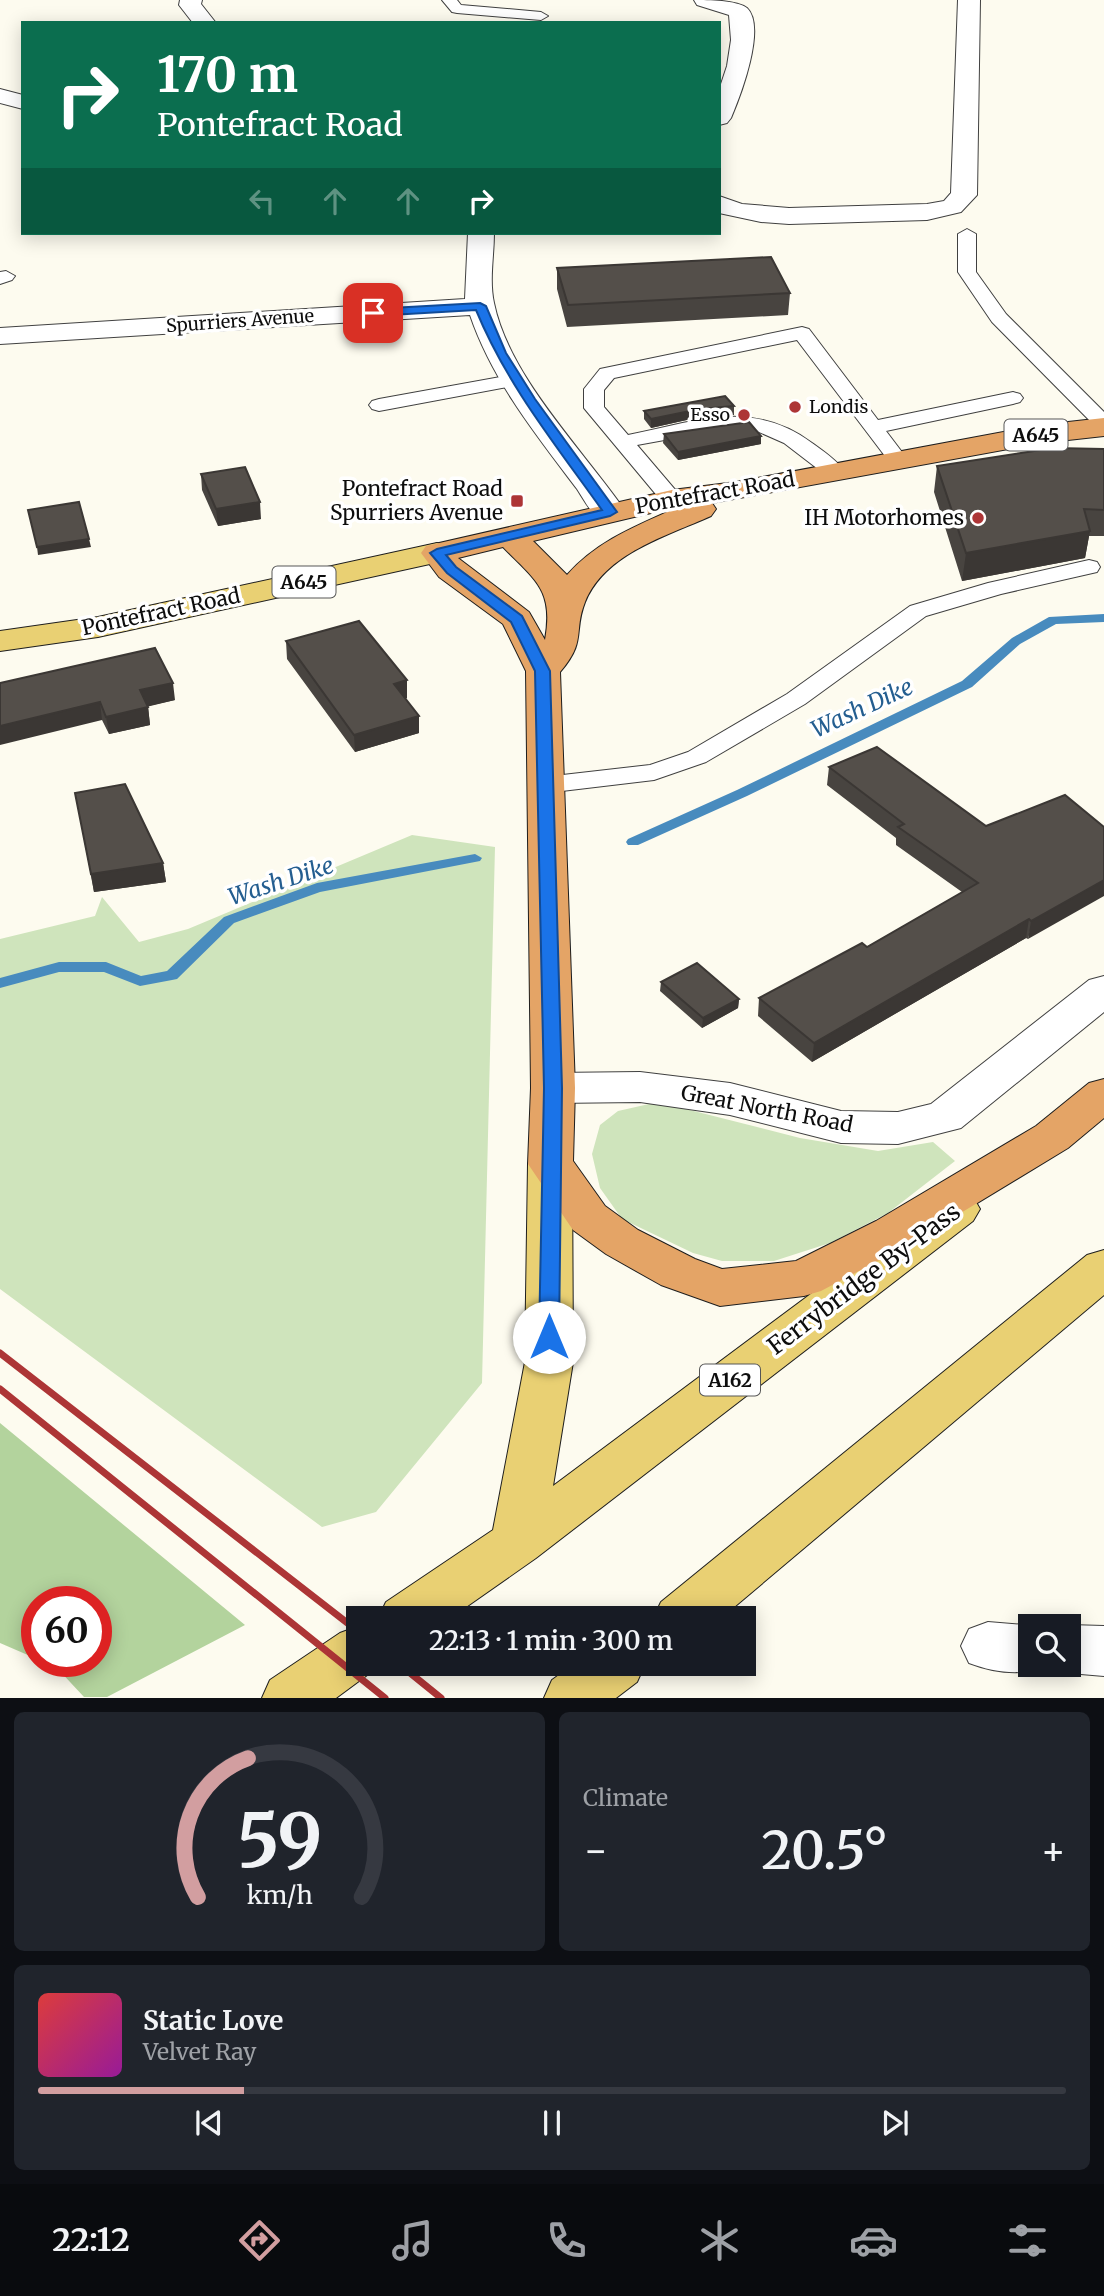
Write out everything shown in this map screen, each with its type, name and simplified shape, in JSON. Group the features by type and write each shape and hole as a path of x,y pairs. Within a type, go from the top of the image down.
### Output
{"highway":[{"name":"Pontefract Road","path":"437,553 672,499 736,491 1041,434 1104,425"},
{"name":"A645","path":"543,671 559,652 565,608 576,583 585,572 622,542 667,525 736,491"},
{"path":"509,535 556,583 565,608"},
{"path":"437,553 451,570 517,619 543,671 553,1088 550,1164 589,1218 622,1242 678,1272 720,1288 804,1278 892,1233 1052,1137"},
{"name":"A162","path":"1052,1137 1104,1094"}],"main road":[{"name":"Pontefract Road","path":"0,641 98,627 437,553"},
{"name":"Ferrybridge By-Pass","path":"424,1606 517,1542 1052,1137"},
{"path":"517,1542 549,1362 550,1164"},
{"path":"696,1606 1104,1268"},
{"path":"290,1698 346,1659"},
{"path":"572,1698 602,1676"}],"street":[{"path":"191,0 190,5 203,21"},
{"path":"705,0 739,12 744,34 728,75 721,108"},
{"path":"721,205 745,213 778,215 928,212 952,207 964,195 970,0"},
{"path":"0,96 21,101"},
{"path":"481,235 480,306 500,353 543,421 610,512"},
{"name":"Spurriers Avenue","path":"0,336 480,306"},
{"name":"Great North Road","path":"553,1088 640,1087 730,1099 841,1127 898,1128 945,1116 1104,990"},
{"path":"1081,1650 1104,1651"}],"lane":[{"path":"449,0 457,9 541,16"},
{"path":"967,234 967,272 999,318 1104,425"},
{"path":"672,499 594,408 594,389 607,373 802,333 898,460"},
{"path":"379,405 517,380"},
{"path":"874,427 1013,398"},
{"path":"623,442 739,421 760,423 805,446 834,472"},
{"path":"545,785 654,772 697,757 796,699 918,611 996,588 1089,567"}],"green space":[{"path":"412,835 495,847 482,1383 376,1512 322,1527 0,1289 0,939 95,916 102,897 139,942 188,929"},
{"path":"658,1102 800,1138 878,1151 933,1142 955,1161 888,1213 830,1243 774,1261 722,1261 693,1253 622,1219 600,1188 592,1154 600,1125 618,1111"},
{"path":"0,1423 245,1625 107,1697 84,1697 65,1677 112,1677 112,1586 21,1586 21,1652 0,1643"}],"building":[{"path":"771,257 790,293 568,305 557,268"},
{"path":"725,396 734,406 700,409 651,419 644,411"},
{"path":"749,422 761,436 678,452 664,434"},
{"path":"1054,448 1104,449 1104,510 1084,509 1090,531 966,553 937,466"},
{"path":"245,467 260,502 216,509 201,474"},
{"path":"79,502 89,539 37,547 28,510"},
{"path":"359,621 407,680 394,684 419,716 354,735 286,641"},
{"path":"155,648 173,683 140,690 148,707 106,717 100,702 0,726 0,683"},
{"path":"877,747 986,826 1065,795 1104,827 1104,880 1031,921 1029,919 814,1043 759,998 862,943 867,947 978,883 898,827 904,824 829,767"},
{"path":"125,784 163,863 91,874 75,793"},
{"path":"697,963 739,999 703,1018 661,982"}],"waterway":[{"name":"Wash Dike","path":"633,842 742,793 967,684 1016,641 1053,620 1104,618"},
{"name":"Wash Dike","path":"0,983 59,967 106,967 140,981 172,975 229,920 317,888 475,858"}],"railway":[{"path":"0,1353 346,1622"},
{"path":"0,1389 385,1698"},
{"path":"414,1676 441,1698"}],"place":[{"name":"Londis","path":"795,407"},
{"name":"Esso","path":"744,415"},
{"name":"Pontefract Road Spurriers Avenue","path":"517,501"},
{"name":"IH Motorhomes","path":"978,518"}],"route":[{"path":"373,313 480,306 500,353 543,421 610,512 437,553 451,570 517,619 543,671 553,1088 549,1337"}]}
